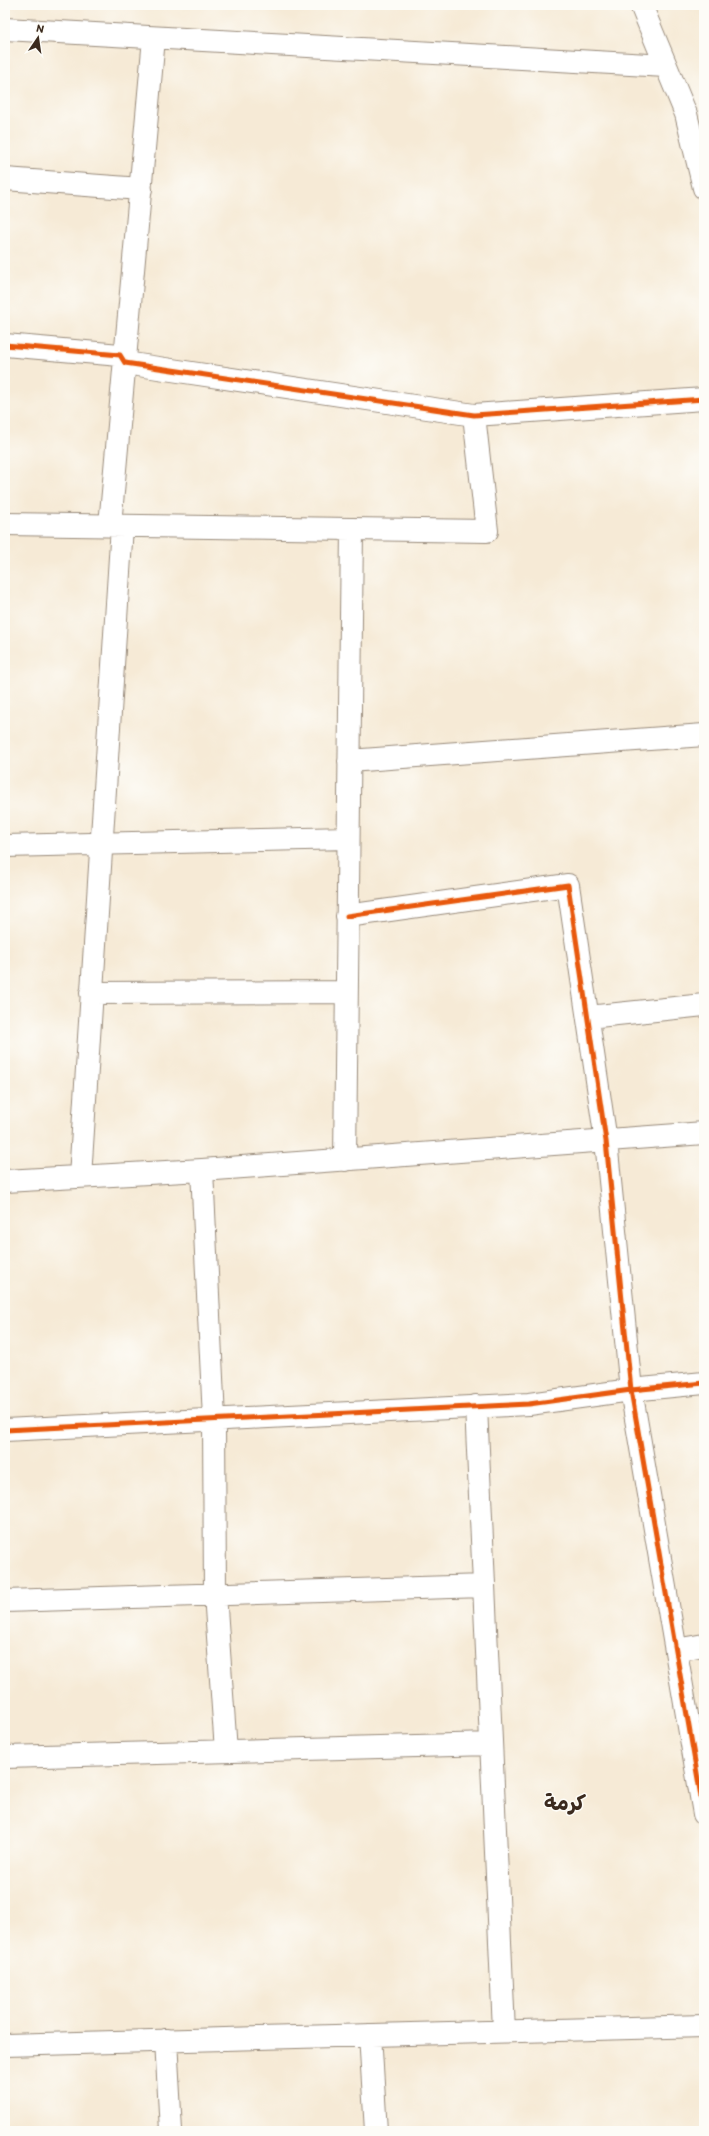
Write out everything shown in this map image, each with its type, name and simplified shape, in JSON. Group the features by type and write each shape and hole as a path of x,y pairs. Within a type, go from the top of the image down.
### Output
{"street":[{"path":"641,5 686,114 704,188"},
{"path":"5,29 666,66"},
{"path":"80,1177 101,844 125,363 154,38"},
{"path":"5,179 141,189"},
{"path":"5,346 120,356 125,363 474,415 704,399"},
{"path":"5,524 487,531 474,415"},
{"path":"345,1160 352,529"},
{"path":"349,761 704,735"},
{"path":"5,846 348,838"},
{"path":"347,916 568,885 606,1140 631,1390 704,1814"},
{"path":"91,993 346,992"},
{"path":"588,1017 704,1005"},
{"path":"5,1181 202,1170 704,1133"},
{"path":"202,1170 214,1419 215,1594 226,1751"},
{"path":"5,1430 529,1404 631,1390 704,1384"},
{"path":"476,1406 504,2031"},
{"path":"5,1601 484,1586"},
{"path":"676,1650 704,1645"},
{"path":"5,1757 491,1744"},
{"path":"5,2045 704,2026"},
{"path":"370,2035 376,2131"},
{"path":"166,2040 171,2131"}],"cycle path":[{"path":"5,345 120,355 125,363 474,415 704,399"},
{"path":"347,916 568,885 606,1141 631,1390 704,1814"},
{"path":"5,1430 529,1404 631,1390 704,1383"}],"district":[{"name":"كرمة","path":"565,1803"}]}
